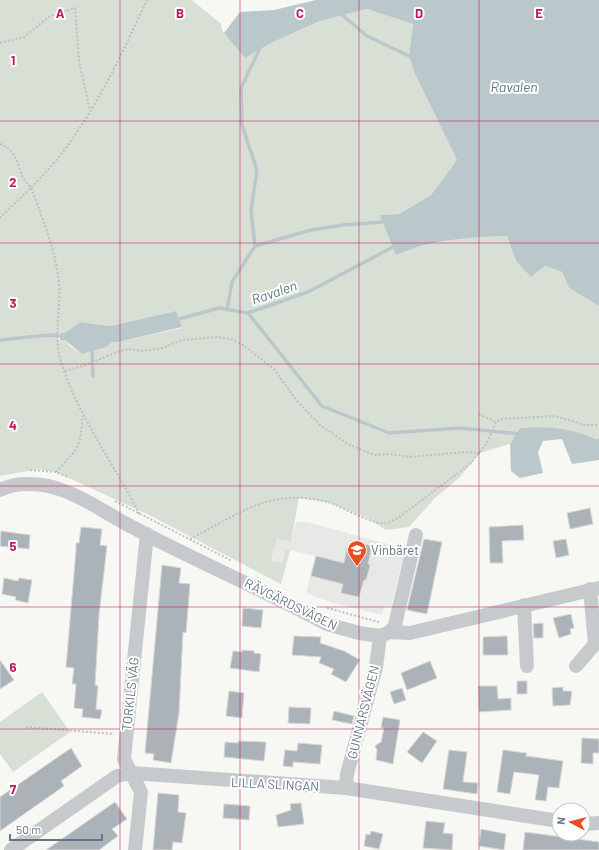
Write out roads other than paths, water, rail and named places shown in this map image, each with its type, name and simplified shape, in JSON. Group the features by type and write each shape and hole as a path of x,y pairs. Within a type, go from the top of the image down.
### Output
{"street":[{"name":"RÄVGÄRDSVÄGEN","path":"0,490 6,487 33,484 62,490 327,624 359,633 410,633 595,589"},
{"name":"TORKILS VÄG","path":"135,850 140,792 124,759 125,735 147,534"},
{"name":"GUNNARSVÄGEN","path":"346,788 347,774 385,634 396,625 416,535"},
{"path":"576,666 595,644 595,589"},
{"path":"524,605 527,666"},
{"name":"LILLA SLINGAN","path":"11,850 117,776 132,773 346,788 551,820"}],"water":[{"name":"Ravalen","path":"316,0 599,0 599,306 569,288 562,272 545,266 531,277 516,261 507,236 450,240 422,246 396,255 380,215 399,214 431,195 457,160 415,74 409,56 413,24 367,9 320,21 273,42 245,58 224,33 240,12 274,10"},
{"path":"176,311 182,327 118,342 112,342 107,347 82,354 65,340 60,340 60,333 65,333 80,322 110,326"},
{"path":"520,428 567,430 596,439 599,438 599,460 572,464 562,439 543,441 538,452 543,473 520,478 511,471 510,444"}],"waterway":[{"name":"Ravalen","path":"340,13 367,36 409,56"},
{"name":"Ravalen","path":"227,310 232,282 255,246 251,210 257,170 242,125 241,88 260,48"},
{"name":"Ravalen","path":"255,246 311,230 343,225 383,222"},
{"name":"Ravalen","path":"248,313 308,292 393,247"},
{"path":"179,319 219,308 248,313 322,406 389,433 460,428 520,434"},
{"path":"0,340 48,335 60,336"},
{"path":"92,351 93,376"}],"place":[{"name":"Vinbäret","path":"357,567"}]}
